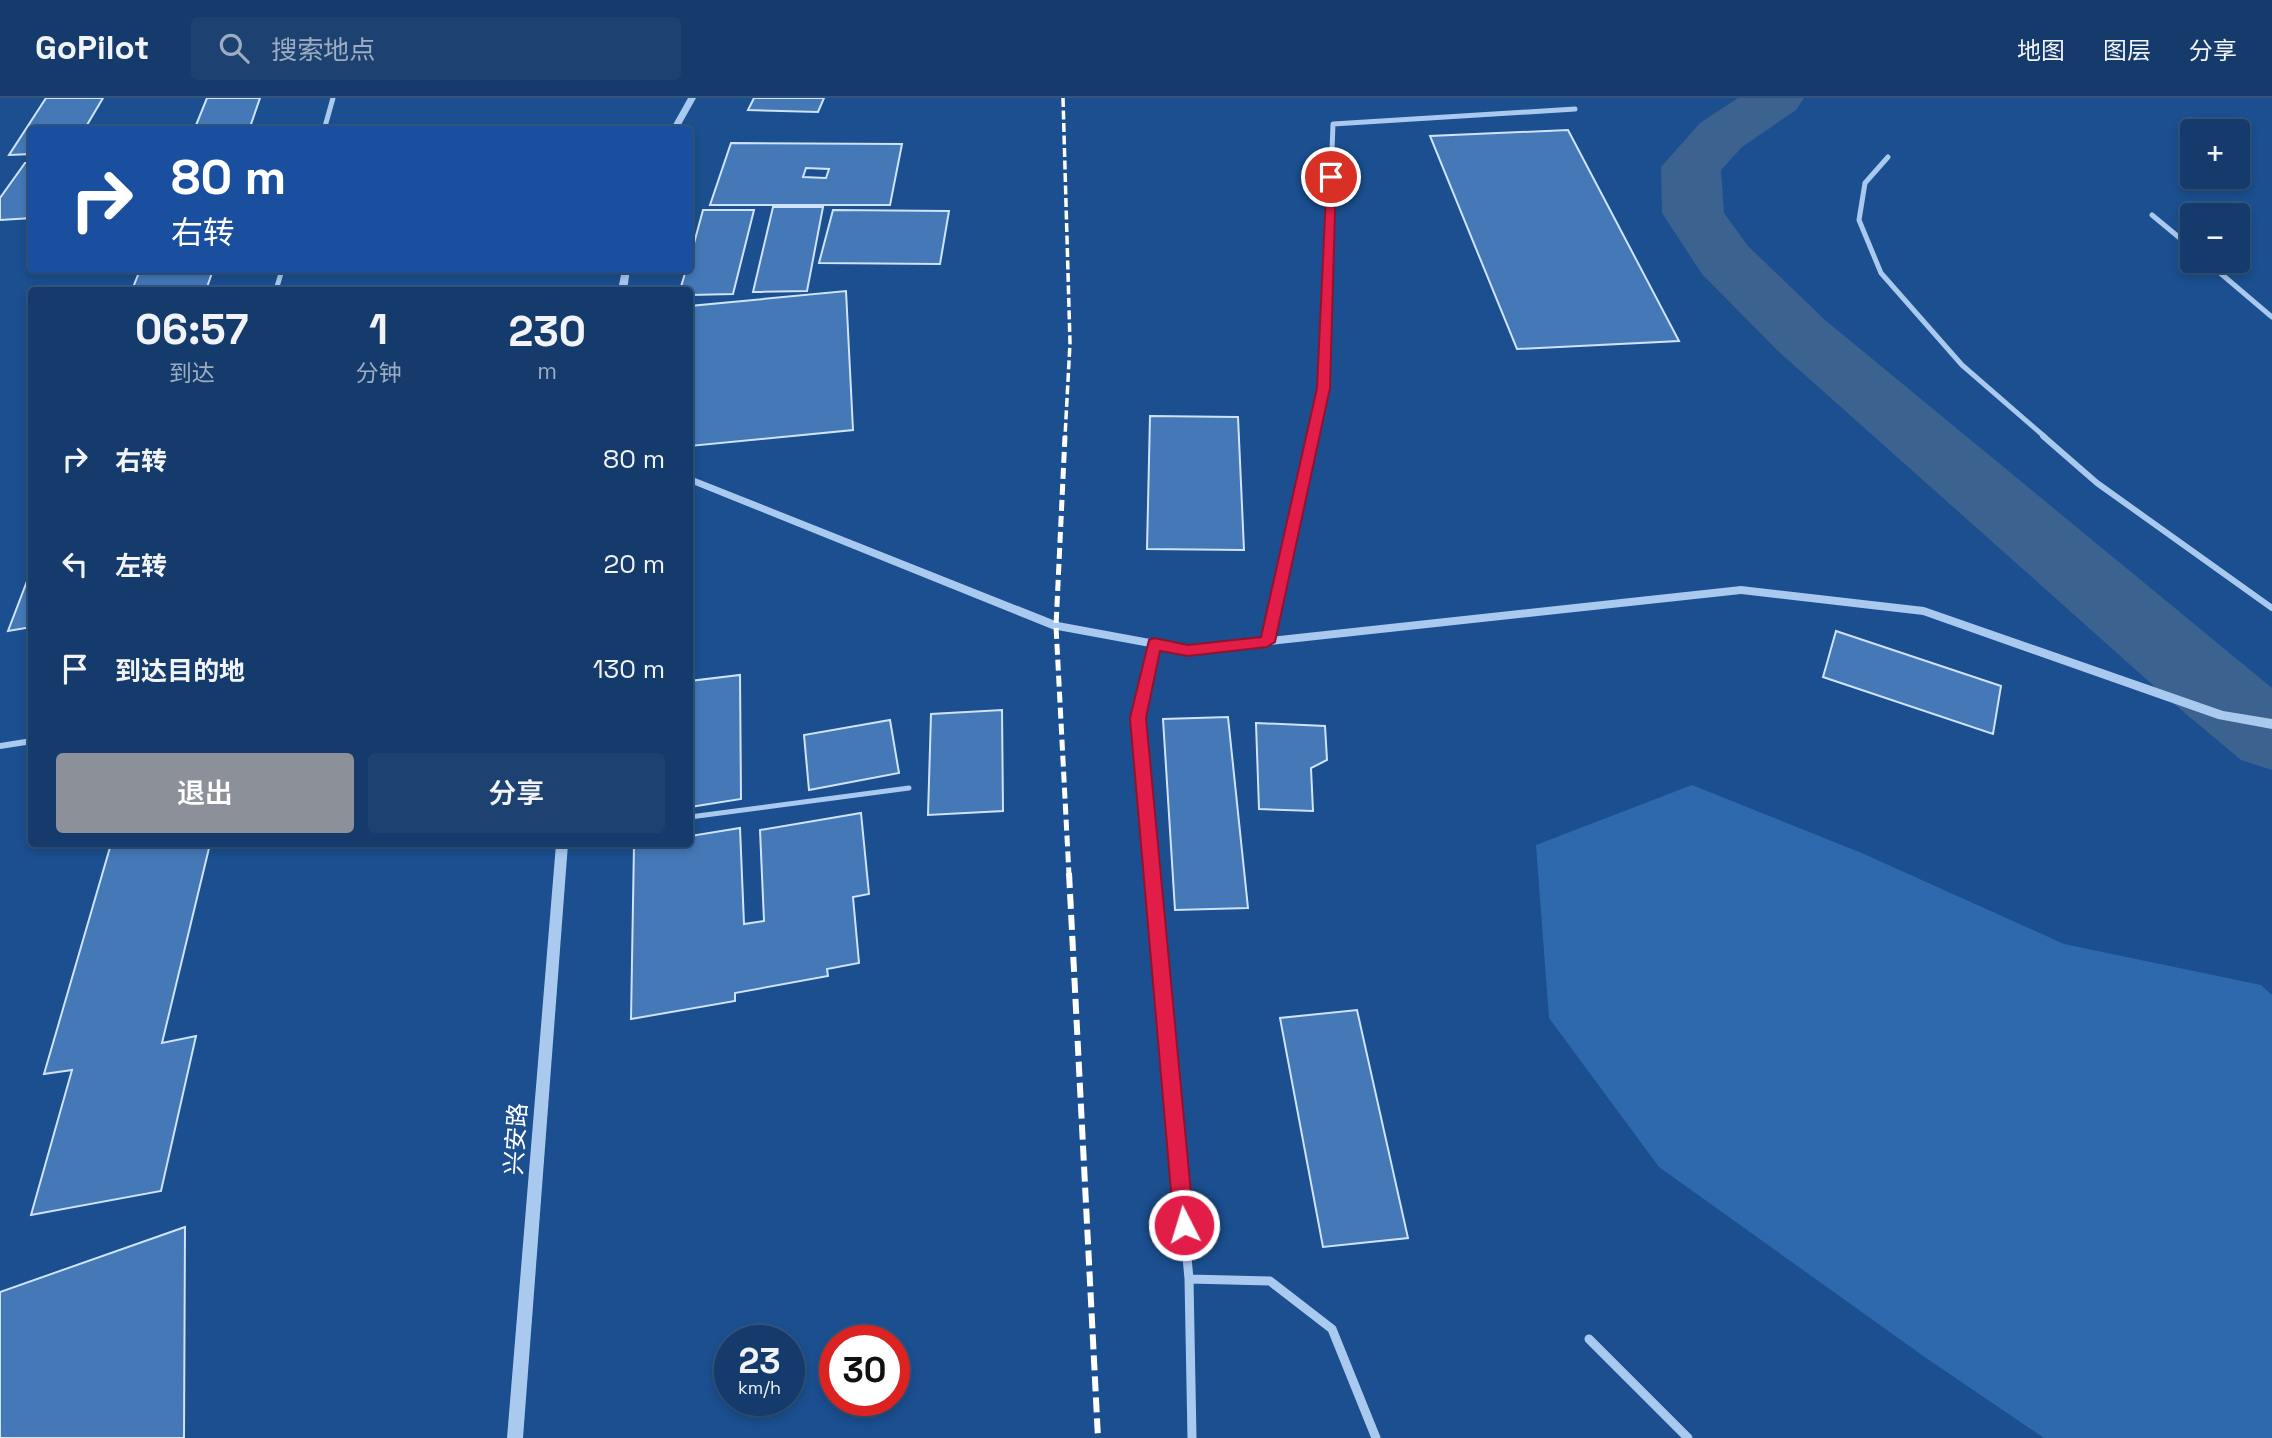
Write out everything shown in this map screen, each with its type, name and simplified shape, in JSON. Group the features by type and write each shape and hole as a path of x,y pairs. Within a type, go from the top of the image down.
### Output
{"street":[{"path":"325,126 333,98"},
{"path":"676,126 692,98"},
{"path":"1267,642 1323,388 1333,124 1575,109"},
{"path":"1888,157 1865,183 1859,220 1881,273 1962,365 2096,483 2272,608"},
{"path":"2152,215 2180,238"},
{"path":"2220,273 2272,317"},
{"path":"693,481 1056,626 1188,650 1741,590 1924,611 2222,716 2272,724"},
{"path":"1154,644 1138,718 1189,1279 1192,1438"},
{"path":"0,746 28,742"},
{"name":"兴安路","path":"515,1438 562,847"},
{"path":"1189,1279 1269,1282 1332,1329 1376,1438"},
{"path":"1588,1339 1688,1438"}],"lane":[{"path":"693,817 909,788"}],"shaded area":[{"path":"1692,785 1864,854 2064,944 2261,985 2272,995 2272,1438 2044,1438 1926,1358 1659,1167 1549,1018 1536,845"}],"building":[{"path":"46,98 103,98 86,126 28,126 28,154 9,155"},
{"path":"207,98 260,98 250,126 196,126"},
{"path":"754,98 824,98 818,112 748,110"},
{"path":"1568,130 1679,341 1517,349 1430,136"},
{"path":"731,143 902,144 890,205 710,205","holes":["806,168 829,169 826,178 803,177"]},
{"path":"25,163 28,163 28,218 0,220 0,198"},
{"path":"773,207 823,207 807,291 753,292"},
{"path":"703,210 754,210 733,294 693,295 693,287 681,287 685,273 693,273 693,247"},
{"path":"833,210 949,211 940,264 819,263"},
{"path":"139,273 212,273 207,287 133,287"},
{"path":"846,291 853,430 693,446 693,306"},
{"path":"1150,416 1238,417 1244,550 1147,549"},
{"path":"28,578 28,628 8,631"},
{"path":"1836,631 2001,686 1993,734 1823,677"},
{"path":"740,675 741,799 693,807 693,681"},
{"path":"1002,710 1003,811 928,815 931,714"},
{"path":"1228,717 1248,908 1175,910 1163,719"},
{"path":"890,720 899,773 809,790 804,735"},
{"path":"1256,723 1325,726 1327,760 1311,768 1313,811 1259,809"},
{"path":"861,813 869,894 853,897 859,963 827,969 828,976 735,993 735,1001 631,1019 634,847 693,847 693,836 740,828 744,924 764,921 760,830"},
{"path":"110,847 209,847 162,1043 196,1036 161,1191 31,1215 72,1070 44,1074"},
{"path":"1357,1010 1408,1238 1323,1247 1280,1018"},
{"path":"185,1227 184,1438 0,1438 0,1292"}],"waterway":[{"path":"1776,98 1721,135 1691,167 1693,213 1725,260 1801,335 2272,736"}],"railway":[{"path":"1063,98 1070,343 1065,437"},
{"path":"1065,436 1056,626 1069,875"},
{"path":"1069,873 1098,1438"}],"route":[{"path":"1184,1225 1138,718 1154,644 1188,650 1267,642 1323,388 1331,177"}]}
